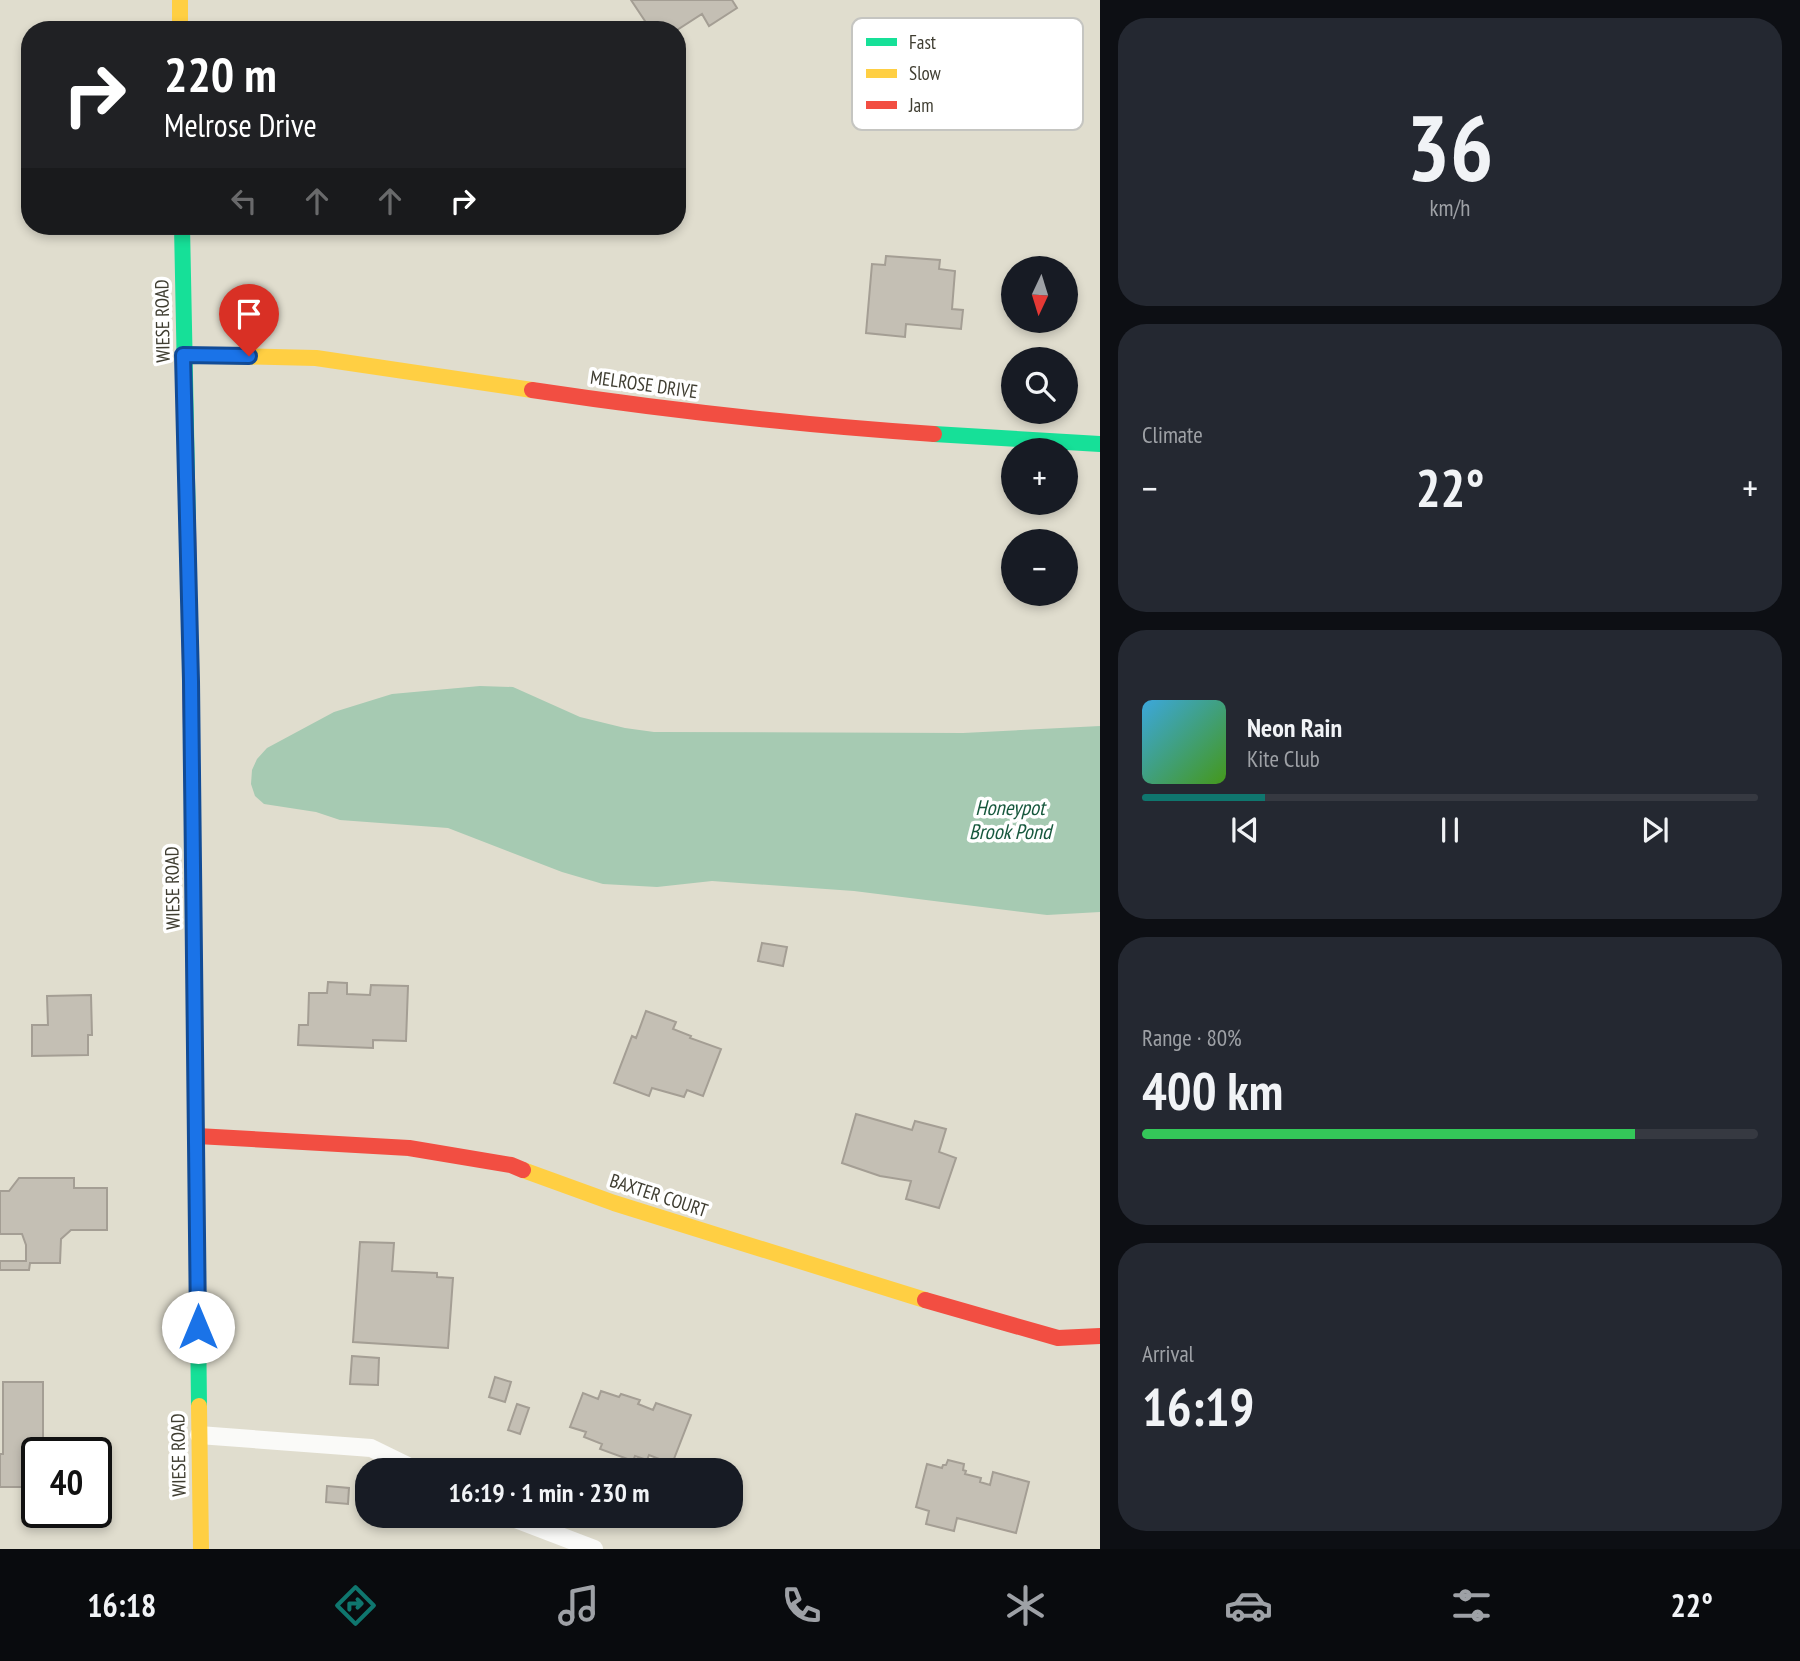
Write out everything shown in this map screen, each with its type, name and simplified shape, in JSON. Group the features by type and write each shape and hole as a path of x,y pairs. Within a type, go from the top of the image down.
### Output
{"street":[{"path":"180,0 180,21"},
{"name":"WIESE ROAD","path":"182,235 191,681 201,1549"},
{"name":"MELROSE DRIVE","path":"183,355 316,358 735,418 825,427 1100,444"},
{"name":"BAXTER COURT","path":"197,1136 409,1148 511,1166 614,1203 895,1292 1058,1338 1100,1336"}],"lane":[{"path":"199,1435 372,1448 392,1458"},
{"path":"539,1528 594,1549"}],"water":[{"name":"Honeypot Brook Pond","path":"480,686 513,687 580,717 654,732 963,733 1100,726 1100,912 1047,915 854,891 712,881 657,887 603,884 562,872 448,828 340,820 316,812 264,804 255,796 251,784 252,770 267,748 334,712 392,694"}],"building":[{"path":"631,0 732,0 737,8 709,26 702,14 686,24 686,21 645,21"},
{"path":"886,256 940,260 939,269 955,271 952,309 963,310 961,329 906,324 905,337 866,333 872,264 885,265"},
{"path":"762,943 787,947 783,966 758,961"},
{"path":"328,982 347,983 347,994 370,995 371,985 408,986 406,1041 373,1040 373,1048 298,1045 299,1025 308,1025 309,993 327,993"},
{"path":"91,995 92,1035 88,1035 88,1055 32,1056 32,1025 48,1025 47,996"},
{"path":"646,1011 676,1022 673,1029 691,1036 690,1038 721,1049 703,1096 687,1090 684,1097 652,1088 649,1096 614,1083 632,1036 636,1038"},
{"path":"856,1114 912,1130 915,1121 946,1129 939,1152 956,1158 939,1208 906,1199 911,1181 880,1176 842,1163"},
{"path":"19,1178 74,1178 74,1188 107,1188 107,1230 71,1230 61,1239 60,1263 30,1263 29,1270 0,1270 0,1261 26,1261 26,1245 22,1234 0,1234 0,1191 9,1191"},
{"path":"360,1242 394,1243 392,1271 437,1273 437,1277 453,1278 448,1348 353,1342"},
{"path":"352,1356 379,1358 378,1385 350,1384"},
{"path":"495,1377 511,1382 505,1402 489,1397"},
{"path":"3,1382 43,1382 43,1437 21,1437 21,1487 0,1487 0,1454 3,1454"},
{"path":"601,1391 619,1397 621,1394 640,1400 638,1404 653,1410 656,1403 691,1415 674,1458 649,1455 648,1458 625,1458 600,1449 602,1444 584,1437 586,1432 570,1427 583,1393 598,1399"},
{"path":"517,1404 529,1408 520,1434 508,1430"},
{"path":"948,1460 964,1464 965,1474 981,1478 980,1482 990,1485 993,1472 1029,1482 1016,1533 957,1518 954,1531 926,1524 929,1511 916,1507 927,1464 942,1468"},
{"path":"327,1486 349,1488 348,1504 326,1502"}],"traffic: fast":[{"path":"182,235 188,528"},
{"path":"934,434 1100,444"},
{"path":"193,861 199,1406"}],"traffic: slow":[{"path":"180,0 180,21"},
{"path":"183,355 316,358 532,390"},
{"path":"523,1170 614,1203 925,1300"},
{"path":"199,1406 201,1549"}],"traffic: jam":[{"path":"532,390 732,416 934,434"},
{"path":"188,528 193,861"},
{"path":"197,1136 409,1148 511,1165 523,1170"},
{"path":"925,1300 1058,1338 1100,1336"}],"route":[{"path":"198,1327 191,681 183,355 249,356"}]}
